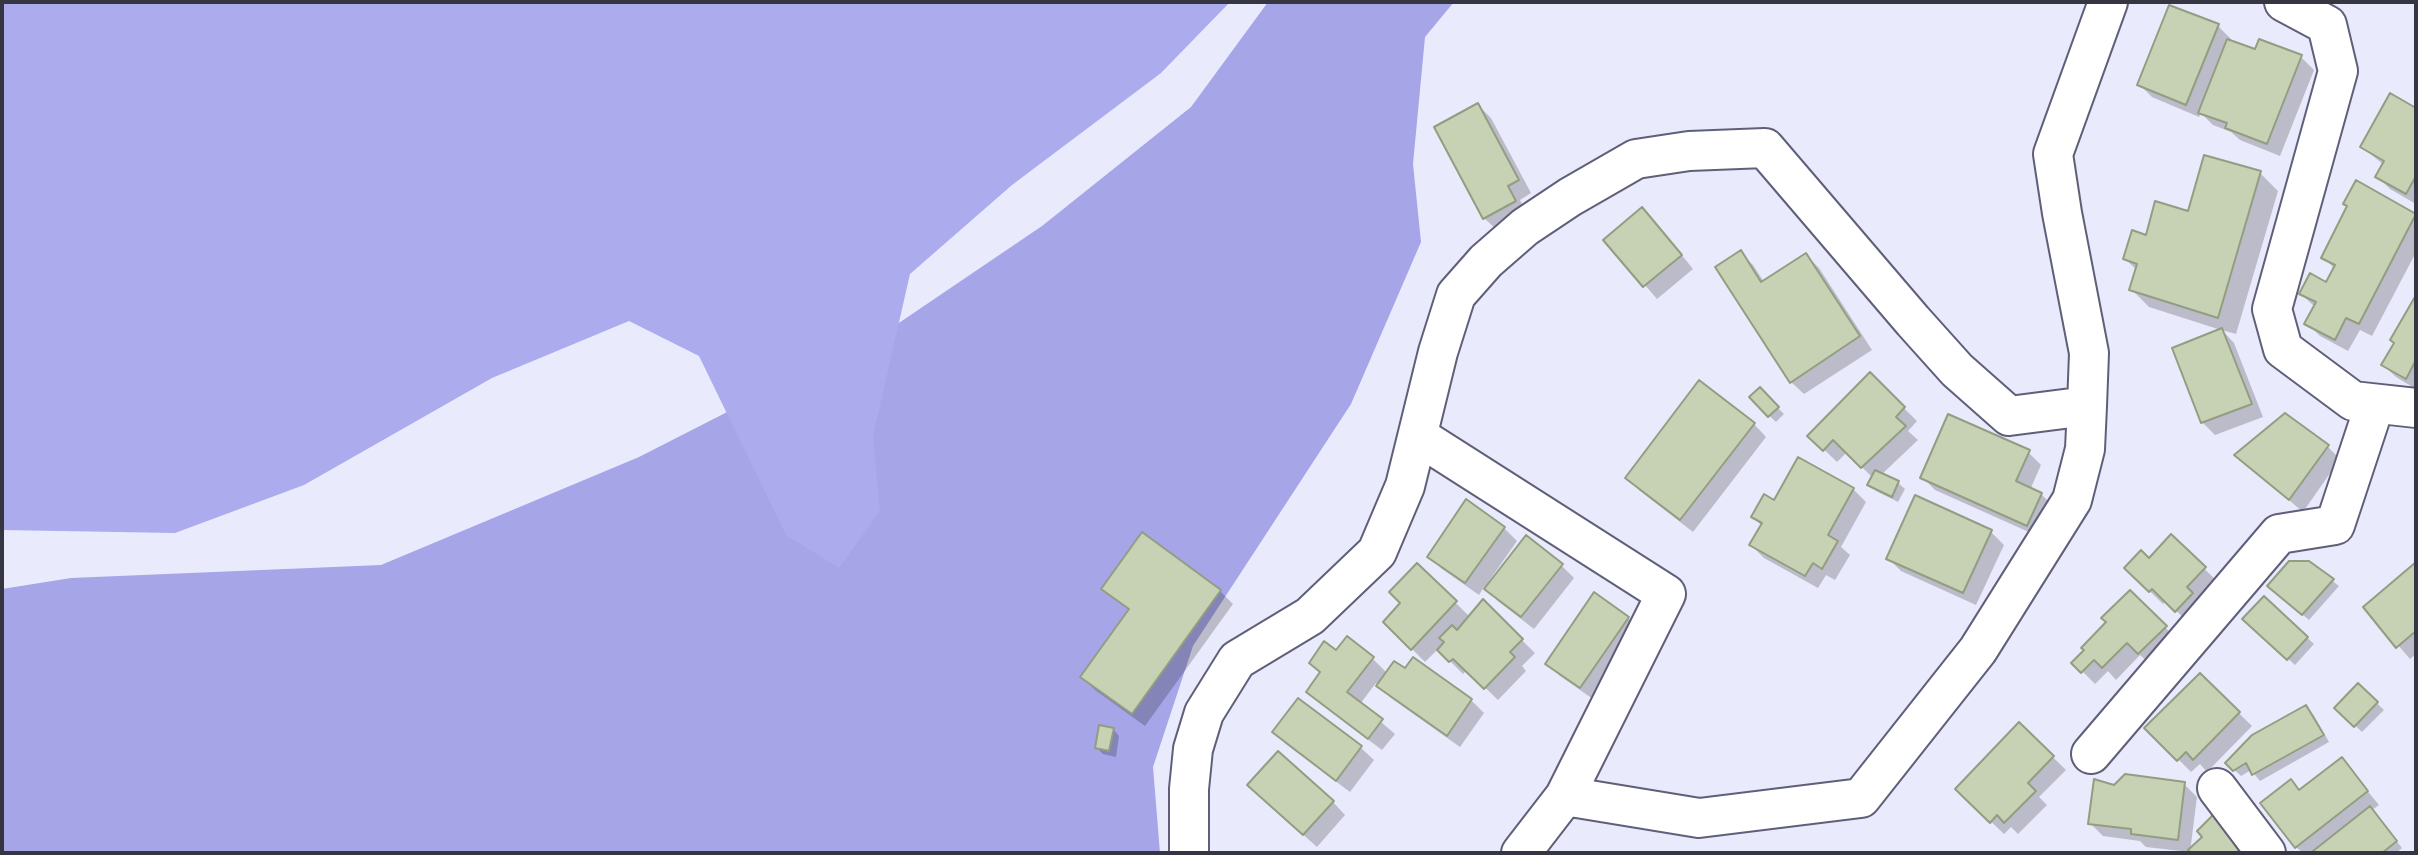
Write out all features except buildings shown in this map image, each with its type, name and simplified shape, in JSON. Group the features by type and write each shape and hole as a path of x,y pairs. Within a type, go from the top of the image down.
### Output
{"street":[{"path":"1565,796 1699,818 1861,798 1979,650 2072,500 2085,449 2089,354 2053,154 2108,2"},
{"path":"2284,2 2327,25 2338,71 2272,309 2283,349 2353,401 2416,408"},
{"path":"1189,853 1189,789 1193,749 1205,713 1237,660 1310,616 1377,552 1405,486 1438,352 1456,295 1486,261 1525,227 1636,159 1689,150 1765,148 1957,370 2009,416 2087,406"},
{"path":"2091,754 2279,534 2335,525 2375,404"},
{"path":"1418,436 1666,594 1565,796 1521,853"},
{"path":"2217,788 2266,853"}],"shaded area":[{"path":"2,2 1230,2 1161,73 1012,185 910,274 873,436 880,511 839,568 786,535 699,356 629,321 492,378 304,485 175,533 2,530"},
{"path":"1268,2 1454,2 1425,37 1413,164 1421,242 1351,404 1193,646 1153,767 1160,853 2,853 2,589 71,578 381,565 639,457 890,329 1042,226 1191,107"}]}
